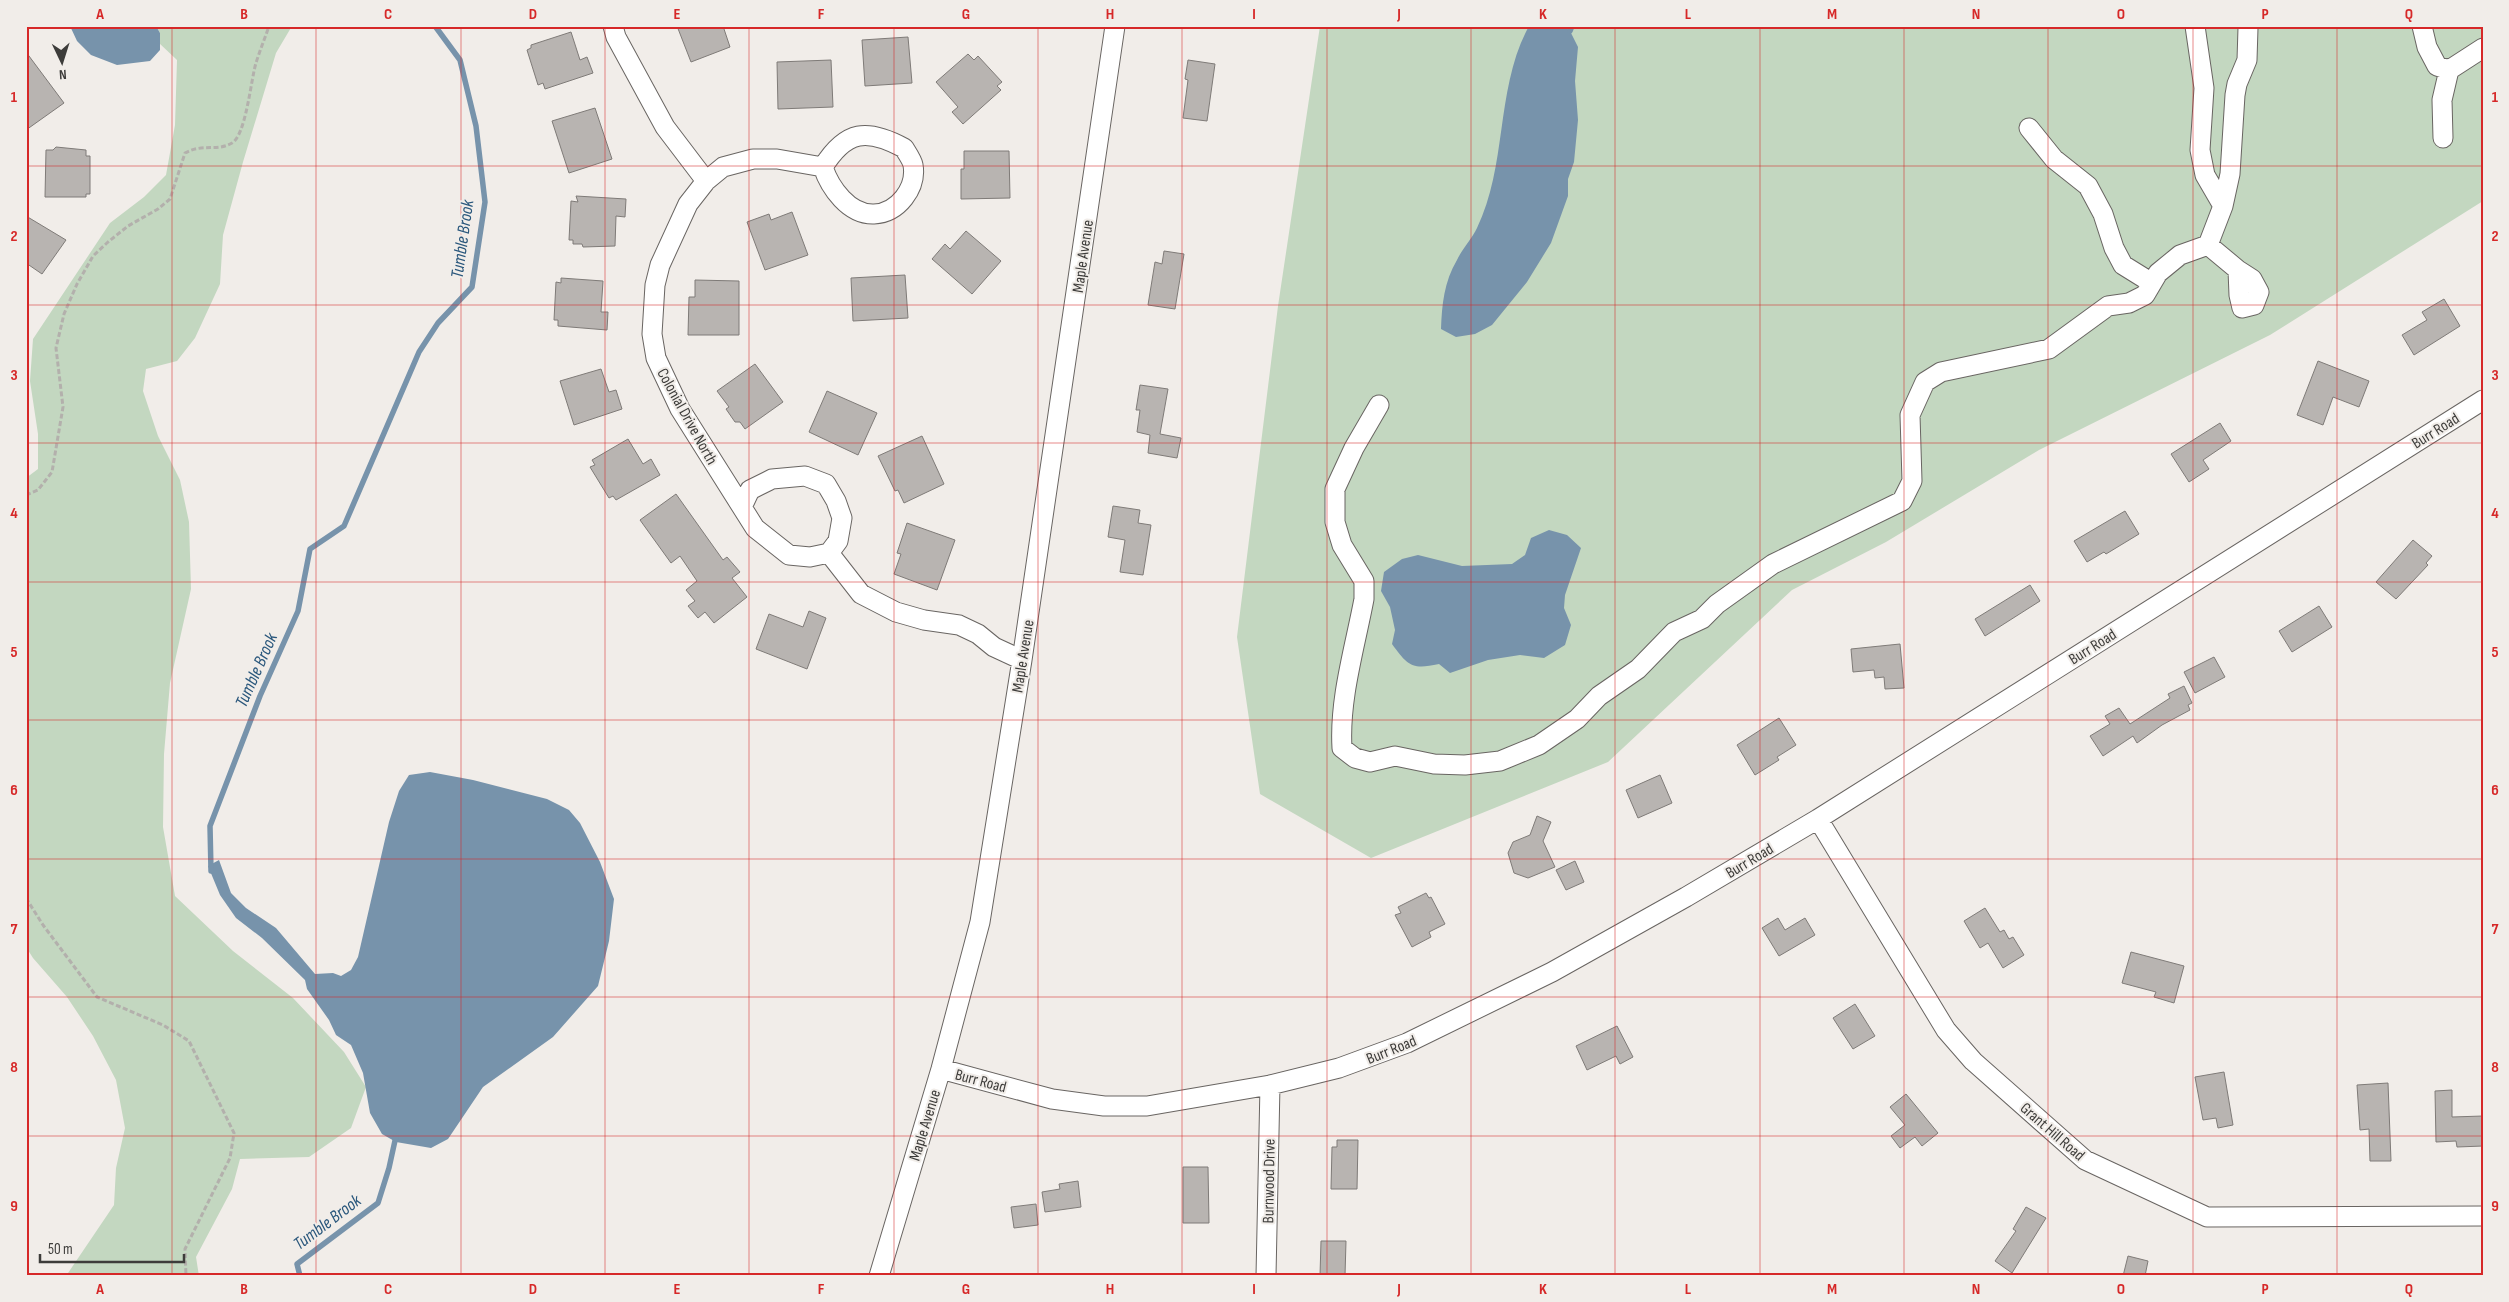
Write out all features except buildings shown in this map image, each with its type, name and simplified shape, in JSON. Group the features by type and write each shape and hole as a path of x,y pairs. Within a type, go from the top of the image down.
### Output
{"street":[{"path":"613,26 616,37 660,119 706,181"},
{"name":"Maple Avenue","path":"879,1276 941,1069 980,922 1022,660 1116,26"},
{"path":"2195,26 2204,88 2200,150 2204,176 2223,206"},
{"path":"2422,26 2427,47 2437,66 2449,70"},
{"path":"1379,405 1354,448 1335,489 1335,522 1342,545 1364,581 1364,599 1344,706 1341,730 1342,748 1355,758 1370,762 1395,756 1434,764 1465,766 1500,761 1539,746 1577,719 1599,696 1638,668 1674,632 1702,619 1717,604 1773,564 1902,501 1912,482 1910,414 1925,382 1941,372 2049,349 2108,306 2129,303 2145,295 2158,273 2180,255 2208,245 2223,206 2230,174 2235,95 2237,84 2247,60 2248,28"},
{"path":"2443,138 2442,100 2449,70 2483,48"},
{"path":"2029,128 2054,159 2088,186 2103,214 2114,248 2123,265 2152,283"},
{"path":"856,135 871,135 904,148 912,164 913,183 904,198 890,210 873,214 856,210 841,198 828,183 823,167 837,148 856,135"},
{"name":"Colonial Drive North","path":"823,167 777,159 753,159 723,167 706,181 688,204 660,265 652,309 652,334 656,358 680,409 755,528 789,555 810,557 829,553"},
{"path":"2208,245 2238,270"},
{"name":"Burr Road","path":"941,1069 1052,1100 1104,1106 1148,1106 1270,1086 1339,1068 1416,1039 1552,972 1686,898 1818,819 2483,400"},
{"path":"742,507 750,490 772,479 805,476 826,484 836,500 842,518 838,541 829,553 861,594 896,612 924,620 959,625 978,634 994,648 1022,660"},
{"name":"Grant Hill Road","path":"1818,819 1946,1030 1973,1061 2084,1160 2207,1217 2483,1216"},
{"name":"Burnwood Drive","path":"1266,1276 1270,1086"}],"path":[{"path":"26,495 38,490 52,472 64,407 56,348 64,314 77,284 93,256 108,242 128,226 158,209 170,199 185,153 195,147 223,147 235,142 242,129 256,63 269,26"},
{"path":"26,898 42,925 97,997 163,1025 189,1041 234,1133 230,1158 185,1249 186,1276"}],"green space":[{"path":"156,26 292,26 276,53 243,162 223,235 220,284 195,338 177,361 146,369 143,391 158,436 180,480 189,522 191,589 170,683 164,754 163,827 175,896 233,951 293,998 344,1052 366,1087 351,1128 309,1157 240,1159 232,1189 196,1257 199,1276 66,1276 114,1205 116,1168 125,1128 116,1080 93,1036 67,997 33,958 26,947 26,478 38,469 38,434 30,381 33,339 110,223 144,197 166,175 175,125 177,60 159,43 160,33"},
{"path":"1320,26 2483,26 2483,201 2270,335 2039,450 1886,542 1792,590 1608,762 1371,858 1260,794 1237,637 1278,306"}],"water":[{"path":"70,26 156,26 160,33 160,50 150,61 117,65 91,55 77,41"},
{"path":"1529,26 1564,26 1570,31 1578,47 1575,81 1578,120 1574,162 1568,179 1568,196 1551,243 1527,282 1492,325 1475,334 1456,337 1441,329 1444,293 1453,268 1475,232 1487,203 1511,75 1518,50"},
{"path":"1549,530 1567,535 1581,548 1565,595 1564,608 1571,625 1565,645 1544,658 1520,655 1488,660 1450,673 1439,664 1416,666 1407,662 1402,657 1392,644 1395,630 1390,607 1381,591 1384,572 1402,559 1418,555 1462,566 1512,564 1525,555 1531,538"},
{"path":"430,772 473,780 547,799 569,810 580,823 600,862 614,899 609,941 598,986 553,1037 483,1087 448,1139 431,1148 396,1142 382,1134 370,1113 363,1073 351,1045 336,1035 329,1020 307,989 305,980 262,938 236,918 220,895 208,866 219,860 231,893 246,908 276,928 315,974 333,973 341,976 351,970 358,957 389,822 399,791 409,775"}],"waterway":[{"name":"Tumble Brook","path":"211,871 210,826 260,696 298,611 310,549 344,526 419,352 438,323 472,287 485,202 476,126 460,60 435,26"},
{"path":"1570,31 1572,26"},
{"name":"Tumble Brook","path":"300,1276 297,1264 378,1203 389,1168 396,1136"}]}
